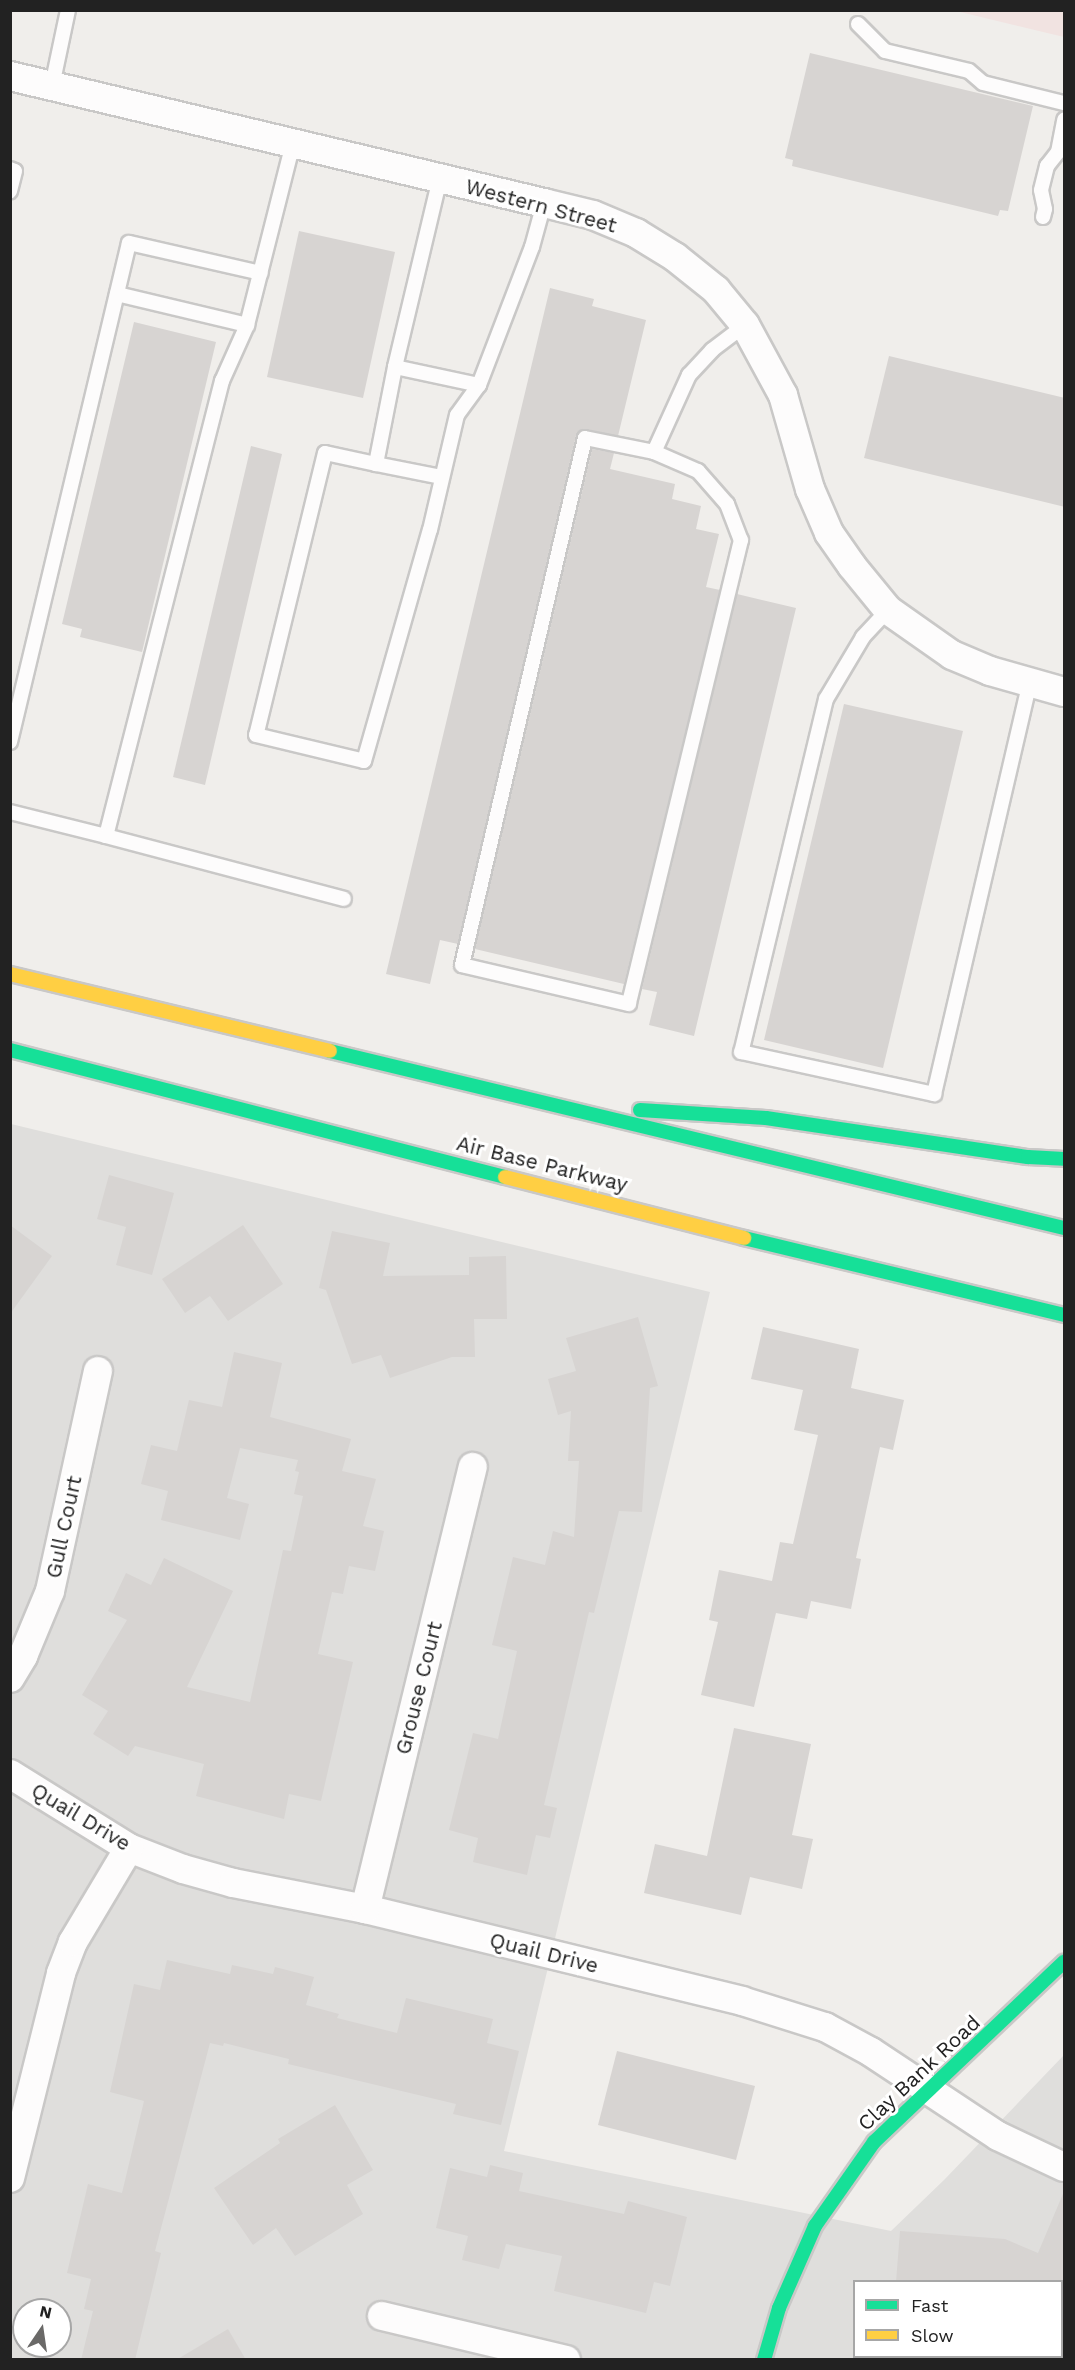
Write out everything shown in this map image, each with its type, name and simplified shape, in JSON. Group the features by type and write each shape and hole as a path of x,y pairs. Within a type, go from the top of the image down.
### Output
{"main road":[{"path":"10,974 1065,1228"},
{"name":"Air Base Parkway","path":"10,1050 818,1257 1065,1315"},
{"path":"548,1104 766,1118 1028,1157 1065,1159"},
{"name":"Clay Bank Road","path":"764,2360 779,2308 815,2226 874,2142 1065,1962"}],"street":[{"name":"Western Street","path":"10,76 593,215 636,233 675,257 716,290 745,325 762,351 783,395 810,489 829,533 852,566 888,610 952,655 1030,683 1065,692"},
{"name":"Gull Court","path":"10,1678 23,1656 50,1591 98,1371"},
{"name":"Grouse Court","path":"364,1909 473,1467"},
{"name":"Quail Drive","path":"10,1774 129,1848 183,1869 233,1883 364,1909 742,2001 825,2027 930,2090 998,2136 1065,2167"},
{"path":"12,2166 62,1973 73,1942 129,1848"},
{"path":"382,2316 566,2360"}],"lane":[{"path":"52,86 68,10"},
{"path":"858,24 885,51 969,71 983,83 1065,103"},
{"path":"1043,217 1045,209 1041,190 1047,166 1058,152 1065,120"},
{"path":"106,836 222,381 248,325 293,143"},
{"path":"10,169 15,171 10,191"},
{"path":"375,464 395,367 440,178"},
{"path":"441,477 325,453 256,735 364,761 430,530 441,477 458,415 479,385 532,247 543,203"},
{"path":"10,742 129,243 261,273"},
{"path":"117,294 248,325"},
{"path":"654,452 689,375 712,350 745,325"},
{"path":"395,367 479,385"},
{"path":"585,438 654,452 698,471 727,504 741,540 629,1004 462,964 585,438"},
{"path":"888,610 863,637 826,699 741,1052 934,1094 1030,683"},
{"path":"10,812 344,899"}],"shaded area":[{"path":"956,11 1064,11 1064,37"},
{"path":"11,1124 710,1292 504,2151 891,2231 944,2180 1064,2055 1064,2359 11,2360"}],"building":[{"path":"810,53 1033,106 1008,211 1000,210 998,216 792,166 793,160 785,158"},
{"path":"299,231 395,252 363,398 267,377"},
{"path":"550,288 594,299 592,306 646,320 618,436 586,429 576,436 458,944 440,940 430,984 386,974"},
{"path":"134,322 216,342 142,652 80,637 82,629 62,624"},
{"path":"889,356 1065,398 1065,507 864,458"},
{"path":"251,446 282,454 205,785 173,777"},
{"path":"592,449 614,453 610,469 675,484 672,499 701,506 696,529 719,534 706,587 720,590 624,984 475,949"},
{"path":"737,594 796,608 694,1036 649,1025 657,992 642,989"},
{"path":"844,704 963,731 883,1068 764,1040"},
{"path":"109,1175 174,1193 152,1275 116,1265 126,1227 97,1219"},
{"path":"10,1225 52,1256 10,1314"},
{"path":"243,1225 283,1284 228,1321 210,1296 185,1313 162,1279"},
{"path":"332,1231 390,1243 383,1276 469,1275 469,1257 506,1256 507,1319 474,1319 475,1357 452,1357 390,1378 381,1355 352,1364 326,1290 319,1288"},
{"path":"638,1317 658,1386 650,1388 642,1512 619,1511 594,1613 589,1612 544,1805 557,1808 550,1838 536,1835 527,1875 473,1862 478,1838 449,1830 473,1733 498,1739 517,1651 492,1645 513,1557 545,1565 553,1531 574,1537 579,1461 568,1461 571,1411 558,1415 548,1379 576,1371 566,1338"},
{"path":"763,1327 859,1349 851,1388 904,1400 893,1450 880,1447 856,1558 861,1559 851,1609 811,1601 807,1619 776,1613 754,1707 701,1695 718,1622 709,1620 719,1570 772,1581 780,1542 793,1544 818,1435 794,1430 803,1390 751,1379"},
{"path":"234,1352 282,1363 270,1417 351,1439 342,1471 376,1479 363,1526 384,1531 375,1571 349,1566 343,1594 332,1592 318,1654 353,1662 321,1801 289,1794 284,1819 196,1796 204,1764 135,1746 128,1756 93,1734 108,1711 82,1695 127,1620 108,1611 126,1573 151,1585 164,1558 233,1591 187,1687 250,1702 283,1550 291,1551 303,1496 294,1494 299,1472 295,1471 298,1460 240,1448 227,1498 249,1504 240,1540 161,1520 168,1491 141,1484 151,1445 177,1451 189,1400 222,1407"},
{"path":"734,1728 811,1744 792,1835 813,1839 802,1889 750,1877 741,1915 644,1893 655,1844 707,1856"},
{"path":"167,1960 230,1974 232,1965 273,1974 275,1967 314,1977 306,2005 339,2014 337,2018 397,2033 406,1998 493,2019 487,2043 519,2051 501,2125 453,2114 456,2104 288,2064 289,2059 224,2043 223,2046 210,2043 155,2251 161,2253 135,2360 81,2360 93,2311 84,2309 91,2279 67,2273 88,2184 122,2193 144,2101 110,2092 134,1984 160,1990"},
{"path":"617,2051 755,2086 736,2160 598,2125"},
{"path":"335,2105 373,2170 347,2185 363,2214 295,2256 276,2228 253,2245 214,2188 280,2143 278,2139"},
{"path":"490,2165 523,2173 519,2191 624,2214 628,2201 687,2217 670,2286 654,2282 646,2313 554,2291 562,2256 506,2244 499,2269 462,2260 468,2236 436,2228 450,2168 487,2177"},
{"path":"1065,2189 1065,2282 1063,2280 896,2280 900,2231 1005,2239 1038,2253"},
{"path":"228,2329 246,2360 176,2360"}],"traffic: fast":[{"path":"10,1050 505,1177"},
{"path":"330,1051 1064,1228"},
{"path":"640,1110 766,1118 1028,1157 1064,1159"},
{"path":"744,1238 1064,1315"},
{"path":"764,2360 779,2308 815,2226 874,2142 1064,1962"}],"traffic: slow":[{"path":"10,974 330,1051"},
{"path":"505,1177 744,1238"}]}
